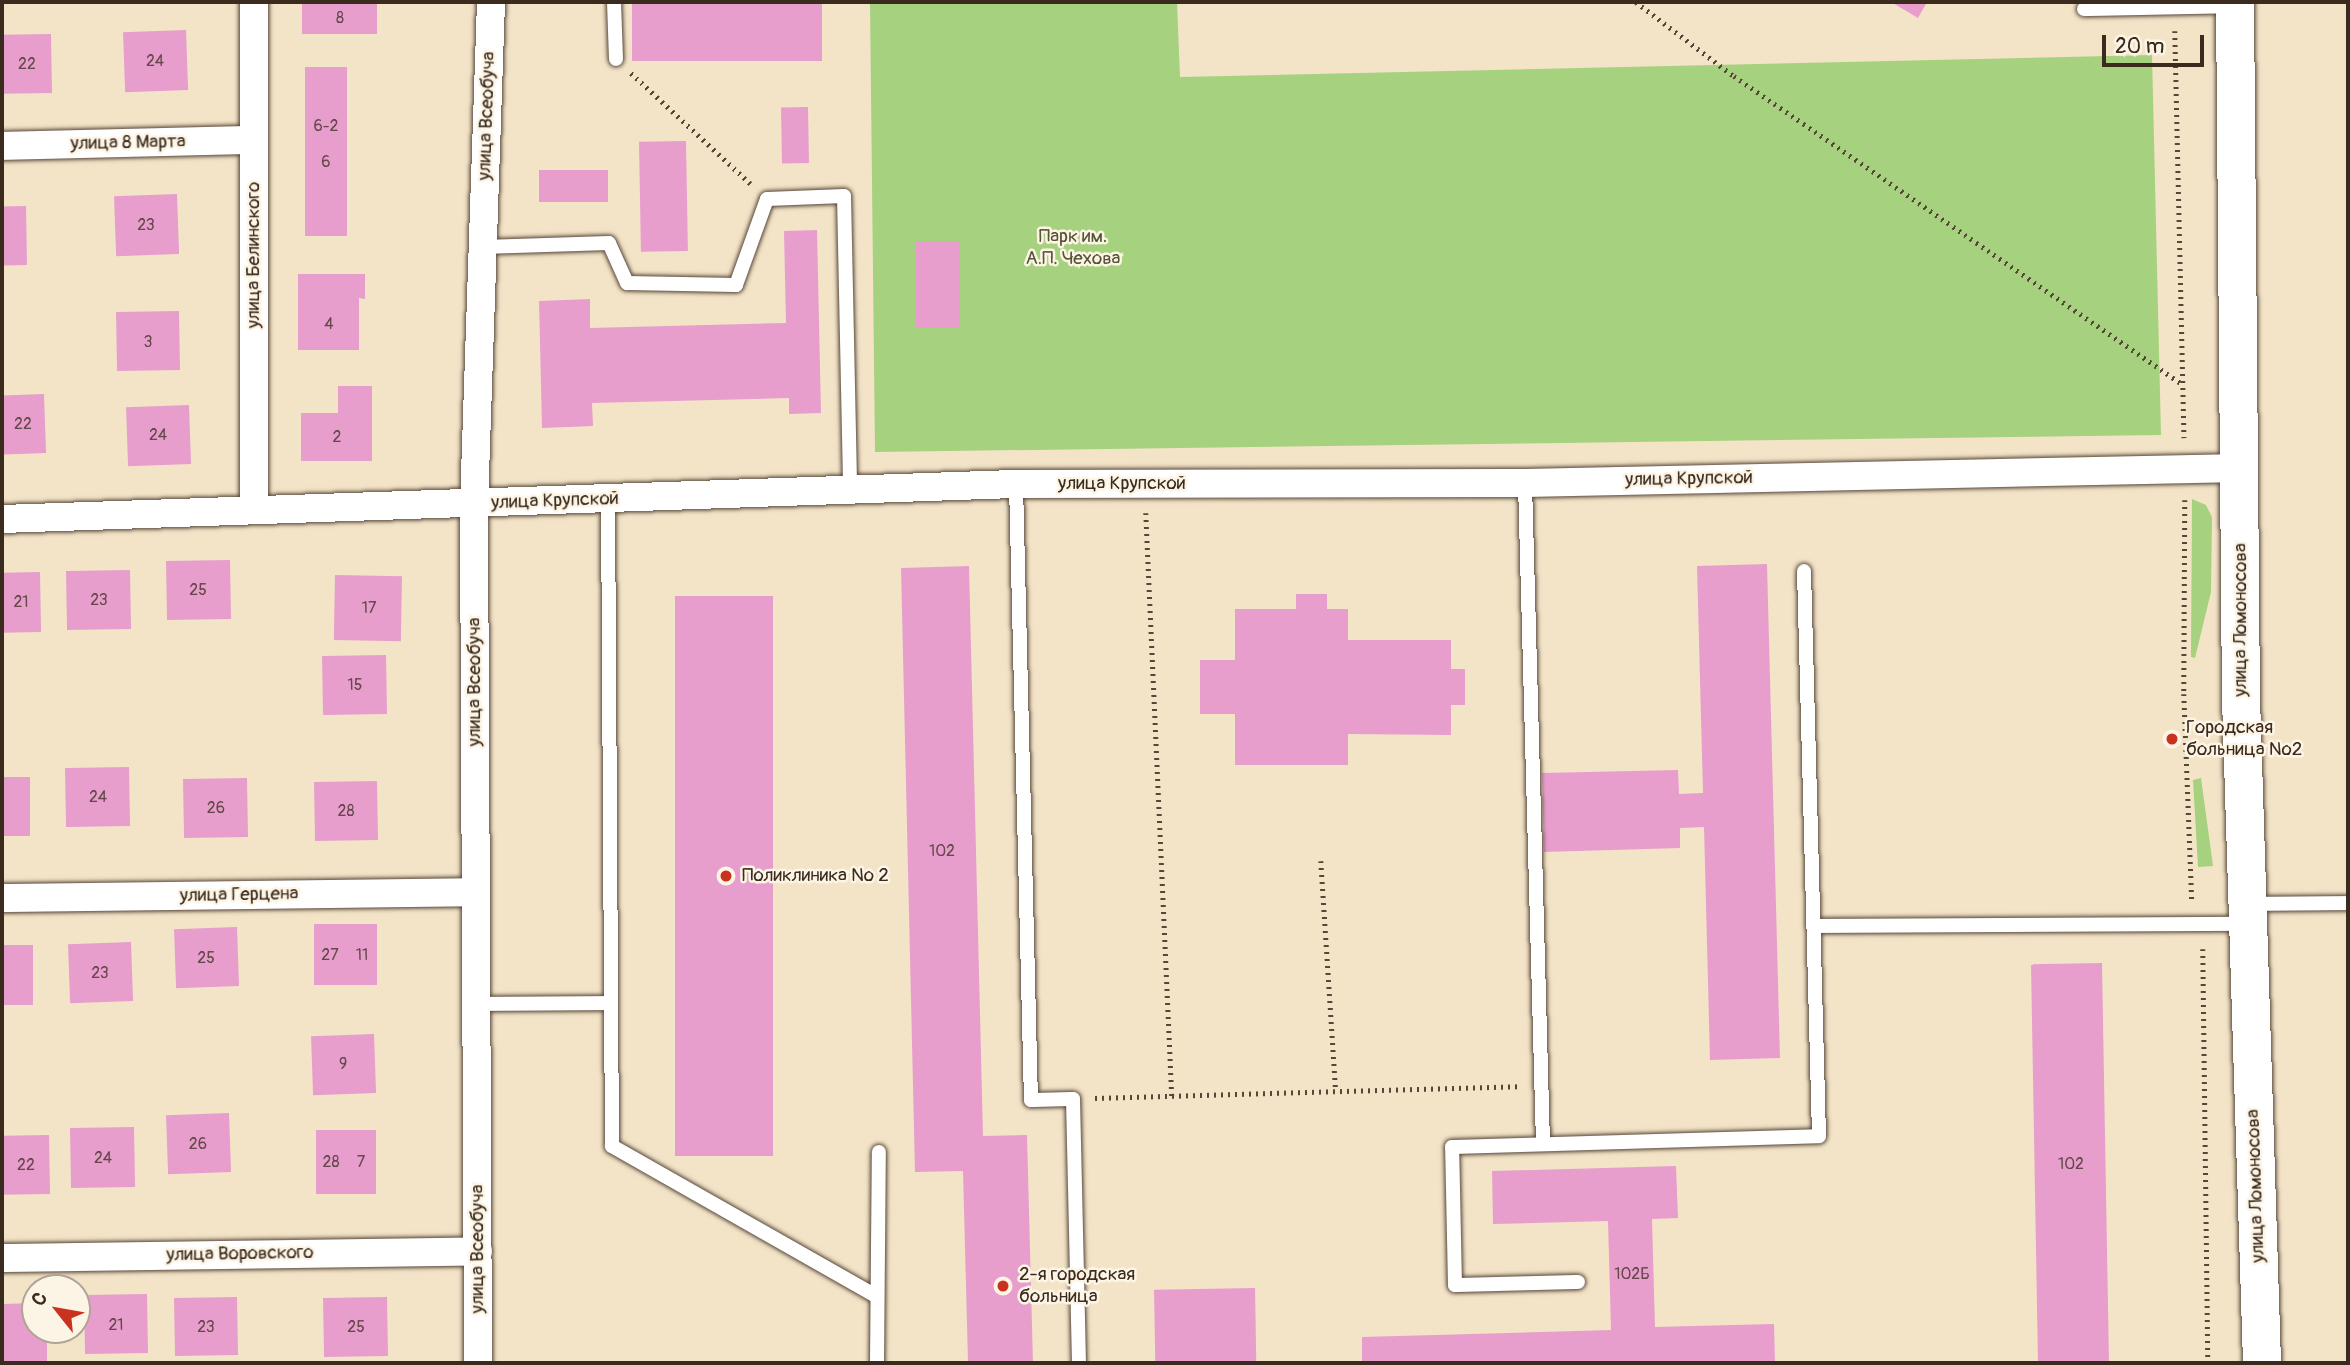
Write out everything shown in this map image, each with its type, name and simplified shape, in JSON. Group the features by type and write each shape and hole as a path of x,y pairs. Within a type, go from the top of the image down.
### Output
{"main road":[{"name":"улица Ломоносова","path":"2235,4 2242,468 2241,698 2262,1363"}],"street":[{"name":"улица Белинского","path":"254,2 254,509"},
{"name":"улица Всеобуча","path":"478,1363 474,504 491,2"},
{"name":"улица 8 Марта","path":"2,146 254,140"},
{"name":"улица Крупской","path":"2,519 1016,484 1525,483 2242,468"},
{"name":"улица Герцена","path":"2,898 476,892"},
{"name":"улица Воровского","path":"2,1258 478,1251"}],"lane":[{"path":"614,2 616,59"},
{"path":"2084,9 2235,4"},
{"path":"483,247 609,243 627,282 736,285 767,198 844,196 850,490"},
{"path":"1525,483 1543,1144"},
{"path":"1016,484 1031,1100 1073,1099 1079,1363"},
{"path":"608,499 612,1146 876,1296"},
{"path":"1578,1282 1455,1285 1452,1147 1819,1136 1804,571"},
{"path":"1814,926 2193,922 2348,903"},
{"path":"477,1004 611,1003"},
{"path":"877,1363 879,1152"}],"path":[{"path":"1636,2 1745,84 2183,384"},
{"path":"2175,7 2185,469 2184,694 2193,922 2203,944 2208,1363"},
{"path":"616,59 767,198"},
{"path":"1144,484 1172,1096"},
{"path":"1321,861 1336,1091"},
{"path":"1073,1099 1541,1085"}],"green space":[{"name":"Парк им. А.П. Чехова","path":"870,2 1177,2 1180,77 2152,55 2161,435 875,452"},
{"path":"2192,499 2206,505 2212,517 2211,592 2195,658 2191,657"},
{"path":"2201,778 2213,866 2198,867 2193,780"}],"building":[{"path":"302,2 377,2 377,34 302,34"},
{"path":"632,2 822,2 822,61 632,61"},
{"path":"1891,2 1927,2 1918,18"},
{"path":"186,30 188,90 125,92 123,32"},
{"path":"51,34 52,93 3,94 2,35"},
{"path":"305,67 347,67 347,236 305,236"},
{"path":"781,107 808,107 809,163 782,163"},
{"path":"686,141 688,251 641,252 639,142"},
{"path":"539,170 608,170 608,202 539,202"},
{"path":"177,194 179,254 116,256 114,196"},
{"path":"2,206 26,206 27,265 3,265"},
{"path":"817,230 821,413 789,414 789,398 592,403 593,426 542,428 539,301 590,299 590,328 786,323 784,231"},
{"path":"916,241 960,241 960,327 916,327"},
{"path":"298,274 365,274 365,299 359,298 359,350 298,350"},
{"path":"179,311 180,370 117,371 116,312"},
{"path":"338,386 372,386 372,461 301,461 301,413 338,413"},
{"path":"44,394 46,453 4,454 2,395"},
{"path":"189,405 191,464 128,466 126,407"},
{"path":"230,560 231,619 167,620 166,561"},
{"path":"1767,564 1780,1058 1710,1060 1704,827 1680,828 1680,848 1544,852 1542,773 1678,770 1679,794 1703,793 1697,566"},
{"path":"969,566 983,1136 1027,1135 1033,1363 968,1363 963,1171 915,1172 901,568"},
{"path":"130,570 131,629 67,630 66,571"},
{"path":"40,572 41,632 3,633 2,573"},
{"path":"335,575 402,576 401,641 334,640"},
{"path":"1296,594 1327,594 1327,609 1348,609 1348,640 1451,640 1451,669 1465,669 1465,705 1451,705 1451,735 1348,734 1348,765 1235,765 1235,714 1200,714 1200,660 1235,660 1235,609 1296,609"},
{"name":"Поликлиника № 2","path":"675,596 773,596 773,1156 675,1156"},
{"path":"386,655 387,714 323,715 322,656"},
{"path":"129,767 130,826 66,827 65,768"},
{"path":"2,777 30,777 30,836 2,836"},
{"path":"247,778 248,837 184,838 183,779"},
{"path":"377,781 378,840 315,841 314,782"},
{"path":"314,924 377,924 377,985 314,985"},
{"path":"237,927 239,986 176,988 174,929"},
{"path":"131,942 133,1001 70,1003 68,944"},
{"path":"2,945 33,945 33,1005 2,1005"},
{"path":"2102,963 2109,1363 2038,1363 2031,964"},
{"path":"374,1034 376,1093 313,1095 311,1036"},
{"path":"229,1113 231,1172 168,1174 166,1115"},
{"path":"134,1127 135,1187 71,1188 70,1128"},
{"path":"316,1130 376,1130 376,1194 316,1194"},
{"path":"49,1135 50,1194 3,1195 2,1136"},
{"path":"1676,1166 1678,1218 1652,1219 1655,1327 1774,1324 1775,1363 1362,1363 1362,1337 1611,1330 1608,1221 1493,1224 1492,1171"},
{"path":"1255,1288 1256,1363 1155,1363 1154,1290"},
{"path":"147,1294 148,1353 85,1354 85,1344 91,1344 91,1295"},
{"path":"237,1297 238,1355 175,1356 174,1298"},
{"path":"387,1297 388,1356 324,1357 323,1298"},
{"path":"21,1303 21,1344 47,1344 47,1362 2,1363 2,1304"}],"place":[{"name":"Городская больница №2","path":"2172,739"},
{"name":"Поликлиника № 2","path":"726,876"},
{"name":"2-я городская больница","path":"1003,1286"}]}
